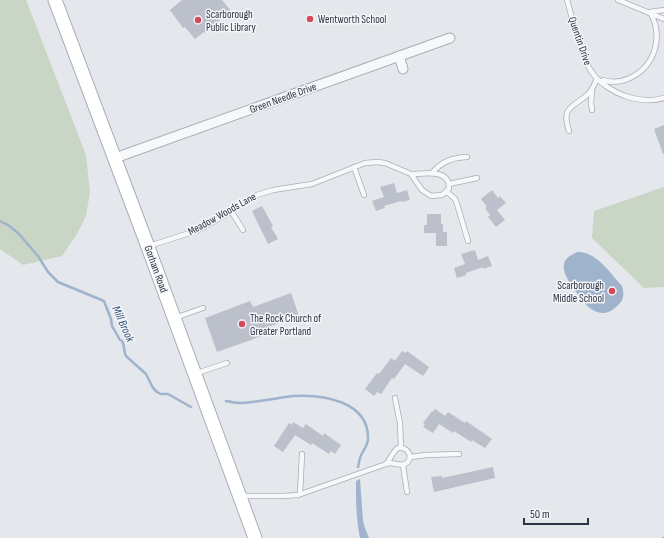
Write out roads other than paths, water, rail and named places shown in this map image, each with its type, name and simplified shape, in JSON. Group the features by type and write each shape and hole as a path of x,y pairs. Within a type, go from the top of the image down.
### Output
{"main road":[{"name":"Gorham Road","path":"55,0 255,538"}],"street":[{"name":"Green Needle Drive","path":"114,158 450,38"},
{"path":"399,56 404,69"}],"lane":[{"name":"Quentin Drive","path":"567,0 584,56 597,79 612,89 630,97 648,101 664,98"},
{"path":"618,0 664,19"},
{"path":"650,12 664,10"},
{"path":"569,131 566,121 567,113 574,103 587,96 592,90 597,79 606,82 620,81 640,72 650,62 654,52 657,36 650,12"},
{"path":"592,90 592,110"},
{"path":"411,174 426,194 435,196 442,195 449,189 449,184 444,177 432,173 447,160 467,157"},
{"name":"Meadow Woods Lane","path":"148,247 196,231 264,192 312,184 365,163 385,163 411,174 432,173"},
{"path":"354,167 364,195"},
{"path":"449,184 477,178"},
{"path":"447,192 457,204 468,241"},
{"path":"231,211 243,230"},
{"path":"174,319 203,308"},
{"path":"194,374 227,363"},
{"path":"395,398 400,423 400,448"},
{"path":"239,496 290,496 300,494 386,464 390,463 403,465 408,462 410,457 408,451 400,448 395,450 386,464"},
{"path":"300,494 302,454"},
{"path":"410,457 459,454"},
{"path":"403,465 407,492"}],"water":[{"path":"577,252 590,255 596,259 622,286 622,300 613,309 601,313 590,308 580,298 569,282 564,271 564,264 567,258"},
{"path":"360,479 363,521 369,538 360,538 356,510 356,481"}],"waterway":[{"name":"Mill Brook","path":"0,221 18,233 38,256 48,272 58,282 104,301 112,326 123,343 126,356 146,374 153,388 157,392 161,394 168,394 191,407"},
{"name":"Mill Brook","path":"226,401 241,403 293,396 305,396 342,402 361,416 366,426 368,442 361,455 358,467"}],"place":[{"name":"Wentworth School","path":"310,19"},
{"name":"Scarborough Public Library","path":"198,20"},
{"name":"Scarborough Middle School","path":"612,291"},
{"name":"The Rock Church of Greater Portland","path":"242,324"}]}
